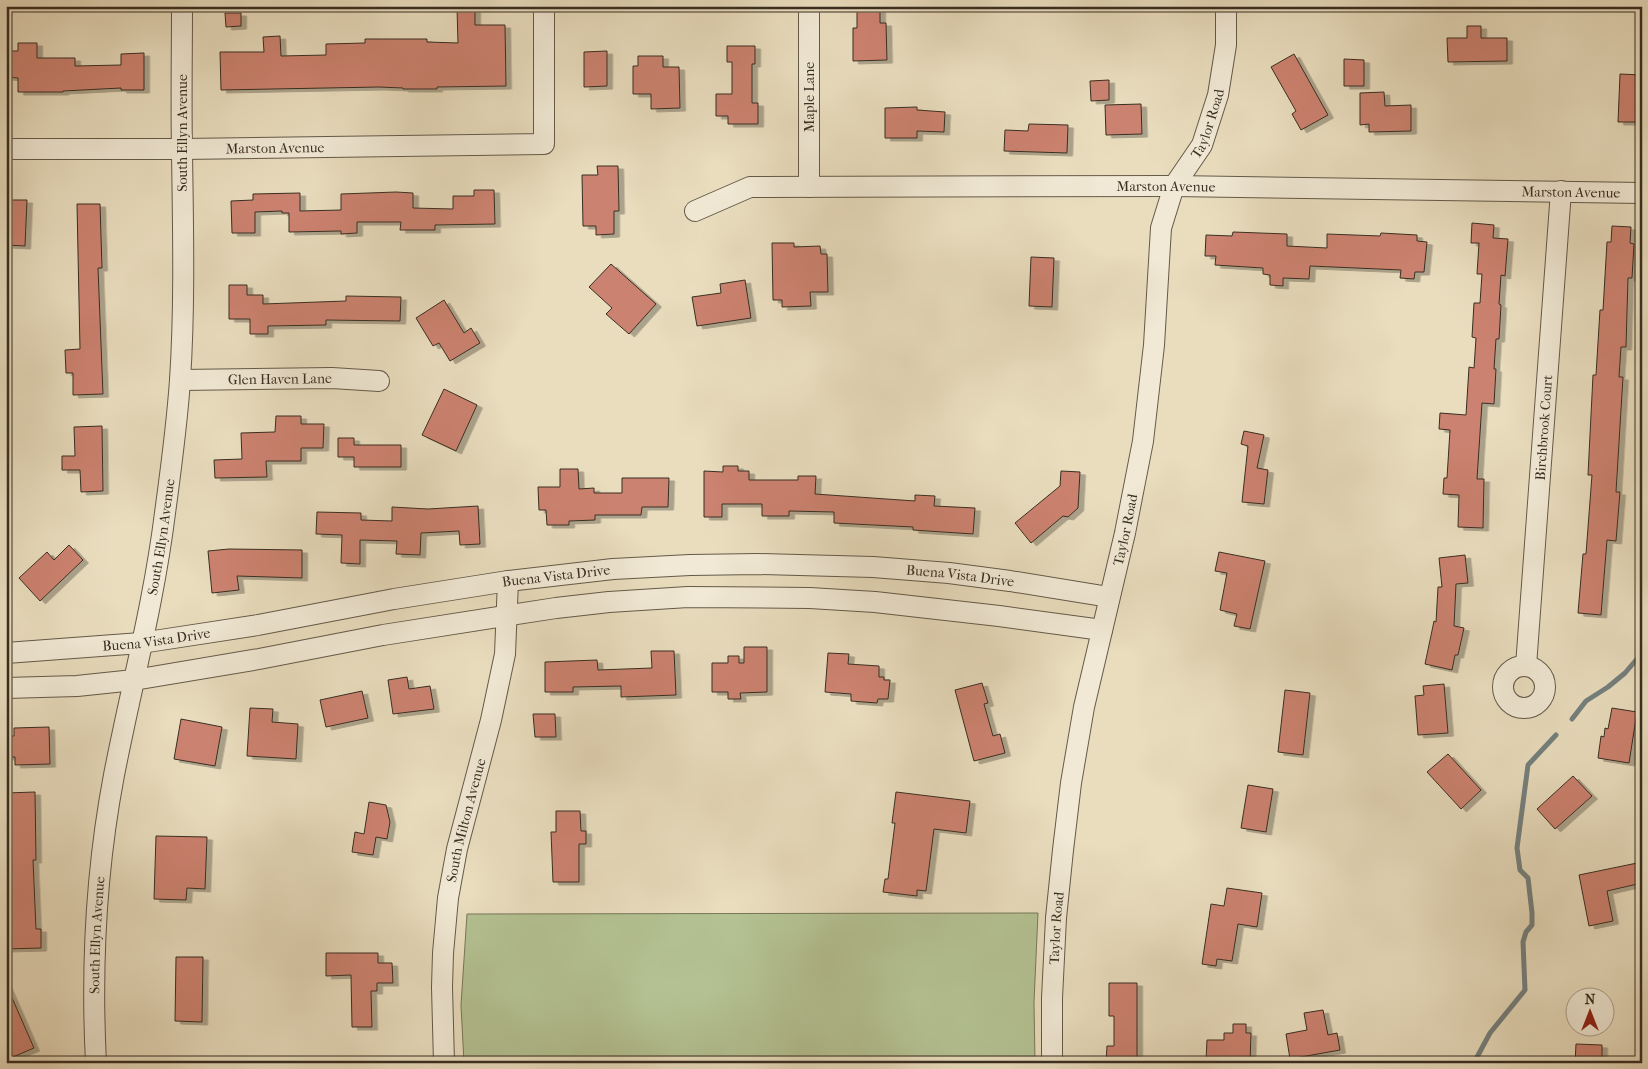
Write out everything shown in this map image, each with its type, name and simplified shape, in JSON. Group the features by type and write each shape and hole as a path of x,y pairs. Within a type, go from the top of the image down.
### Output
{"street":[{"name":"South Ellyn Avenue","path":"96,1063 94,960 105,830 114,777 149,609 165,516 180,380 184,266 182,6"},
{"name":"Marston Avenue","path":"6,149 182,149 544,144 544,6"},
{"name":"Maple Lane","path":"809,6 809,187"},
{"name":"Taylor Road","path":"1052,1063 1052,998 1062,850 1084,707 1127,524 1143,441 1154,345 1161,228 1174,186 1202,145 1218,95 1226,45 1226,6"},
{"name":"Marston Avenue","path":"695,211 750,186 1174,186 1642,193"},
{"name":"Birchbrook Court","path":"1526,666 1561,191"},
{"name":"Glen Haven Lane","path":"180,380 332,378 379,381"},
{"name":"Buena Vista Drive","path":"6,653 141,644 258,625 394,599 508,581 612,569 690,565 818,565 948,573 1110,597"},
{"name":"South Milton Avenue","path":"444,1063 442,987 448,898 457,849 491,720 505,654 508,581"},
{"path":"6,688 77,686 134,680 259,659 383,635 508,615 609,602 688,597 810,598 875,602 1102,630"}],"green space":[{"path":"1038,913 1034,1002 1035,1063 464,1063 461,1005 467,914"}],"building":[{"path":"857,6 880,6 880,23 886,23 887,60 853,61 853,28 857,28"},
{"path":"475,7 475,25 505,25 506,86 437,87 437,89 379,87 221,90 220,52 264,52 263,37 280,36 281,56 326,55 326,44 365,43 365,39 427,39 427,42 458,43 457,8"},
{"path":"225,13 241,13 241,26 226,27"},
{"path":"1467,26 1481,26 1481,38 1507,38 1507,61 1448,62 1447,38 1467,38"},
{"path":"18,43 37,43 37,58 75,58 75,66 121,65 121,54 144,53 144,90 121,90 121,88 63,92 18,92 18,78 6,77 6,51 18,51"},
{"path":"727,46 755,46 755,64 752,64 752,103 758,103 758,124 728,124 728,116 716,116 716,94 732,94 732,62 727,62"},
{"path":"607,51 607,86 584,87 584,52"},
{"path":"1294,54 1328,115 1301,130 1292,114 1296,111 1271,67"},
{"path":"638,56 663,56 663,67 679,67 680,108 651,109 651,94 633,94 633,66 638,66"},
{"path":"1344,59 1364,60 1364,86 1344,86"},
{"path":"1620,74 1642,75 1642,122 1618,122"},
{"path":"1109,80 1109,100 1091,101 1090,81"},
{"path":"1384,92 1385,106 1411,105 1411,131 1369,132 1369,124 1360,125 1360,93"},
{"path":"1141,104 1142,134 1106,135 1105,105"},
{"path":"917,107 917,110 945,112 944,132 917,131 917,138 885,138 885,108"},
{"path":"1029,124 1068,125 1067,153 1004,151 1005,130 1028,131"},
{"path":"597,166 618,166 619,211 614,211 614,234 596,235 596,226 583,226 582,175 598,175"},
{"path":"474,190 494,190 495,224 435,225 435,230 400,230 401,222 357,222 357,233 341,234 341,231 289,232 289,213 282,213 282,211 255,212 255,233 232,233 231,201 253,200 253,194 300,193 300,211 341,210 341,194 396,192 413,193 413,208 453,209 453,196 474,196"},
{"path":"6,200 27,200 25,246 6,245"},
{"path":"77,204 100,204 102,268 98,268 103,394 73,395 73,373 66,373 65,350 80,349"},
{"path":"1472,223 1494,225 1493,238 1508,239 1505,276 1501,275 1499,339 1496,339 1494,369 1496,369 1494,404 1482,403 1477,479 1484,479 1483,528 1458,527 1459,495 1443,494 1444,478 1447,478 1450,430 1439,429 1440,413 1466,415 1469,367 1474,368 1476,338 1472,337 1474,303 1480,303 1482,274 1477,274 1479,243 1471,243"},
{"path":"1612,226 1631,227 1630,243 1634,244 1632,278 1628,278 1626,347 1621,347 1619,377 1623,377 1616,492 1620,492 1616,541 1607,540 1601,615 1578,613 1583,554 1586,554 1592,475 1588,475 1593,375 1596,375 1600,310 1603,310 1607,242 1611,242"},
{"path":"1233,232 1287,234 1287,246 1327,248 1327,234 1380,236 1381,233 1417,235 1417,241 1427,242 1424,272 1415,272 1414,279 1400,278 1401,270 1310,266 1309,279 1283,278 1283,286 1270,285 1270,275 1263,274 1263,268 1215,265 1216,256 1205,256 1206,235 1232,236"},
{"path":"772,243 794,243 794,247 820,246 821,254 827,254 828,292 810,292 811,306 782,307 782,300 773,300"},
{"path":"1031,257 1054,258 1052,307 1029,306"},
{"path":"611,264 656,304 629,334 606,314 612,308 589,287"},
{"path":"745,280 751,318 697,326 692,297 721,293 720,284"},
{"path":"229,285 247,285 247,295 263,295 263,304 346,301 346,296 401,297 400,321 326,320 326,325 268,326 268,334 250,334 250,319 229,319"},
{"path":"444,300 464,333 471,328 480,343 450,361 439,343 433,346 416,318"},
{"path":"444,389 477,405 456,451 422,435"},
{"path":"276,416 301,416 301,424 324,424 323,448 301,448 301,461 266,461 267,477 215,478 214,460 242,459 241,433 275,432"},
{"path":"102,426 103,491 81,492 80,470 62,470 62,456 75,456 74,427"},
{"path":"1244,431 1264,435 1257,468 1268,470 1264,504 1242,502 1248,446 1241,444"},
{"path":"338,438 354,438 354,445 401,445 401,467 354,467 354,457 338,457"},
{"path":"723,466 738,466 738,471 749,471 749,480 798,480 798,476 816,476 815,494 915,501 915,495 935,496 934,506 975,508 973,534 913,530 913,527 834,523 834,512 789,511 789,516 762,516 762,504 722,504 722,517 704,517 704,471 723,472"},
{"path":"560,469 578,469 579,489 594,488 594,493 622,493 622,478 669,478 668,507 642,507 641,515 595,515 595,520 569,521 569,525 547,525 546,510 539,510 538,487 560,487"},
{"path":"1061,471 1080,472 1078,508 1068,517 1063,516 1031,543 1015,523 1060,486"},
{"path":"478,506 480,544 460,545 459,531 421,533 420,555 396,554 397,541 360,540 360,564 341,563 342,535 316,534 317,512 361,513 361,520 392,521 392,507 428,509"},
{"path":"69,545 83,560 40,601 19,578 47,552 54,560"},
{"path":"229,549 302,550 302,578 237,576 239,590 212,593 208,551"},
{"path":"1219,552 1265,561 1250,629 1234,626 1237,614 1220,610 1227,573 1215,571"},
{"path":"1465,555 1468,583 1456,584 1454,626 1464,628 1458,655 1455,655 1452,670 1425,664 1434,621 1436,622 1438,587 1442,587 1439,558"},
{"path":"744,647 767,647 767,692 740,693 741,699 728,699 728,692 712,692 712,663 728,663 728,656 739,656 739,663 744,663"},
{"path":"651,651 674,651 676,695 621,697 621,686 573,687 573,692 545,692 545,662 597,660 598,670 652,668"},
{"path":"828,653 849,654 848,664 879,666 879,677 884,677 884,680 890,680 888,699 878,699 877,703 851,701 851,694 825,692"},
{"path":"407,677 409,689 430,686 434,709 393,714 388,680"},
{"path":"982,683 988,703 984,704 993,736 1000,734 1005,753 974,761 955,690"},
{"path":"1444,684 1448,733 1418,735 1415,696 1424,695 1423,686"},
{"path":"1285,690 1310,693 1303,755 1278,752"},
{"path":"362,691 368,718 326,727 320,700"},
{"path":"250,708 273,709 272,722 298,724 296,759 247,756"},
{"path":"1612,708 1637,712 1629,763 1598,758 1601,736 1604,737 1605,728 1608,729"},
{"path":"533,714 555,714 556,737 535,737"},
{"path":"181,719 222,727 215,766 174,759"},
{"path":"49,727 50,764 15,765 15,757 6,757 6,736 14,736 14,728"},
{"path":"1448,754 1481,790 1461,809 1427,772"},
{"path":"1573,776 1592,796 1555,829 1537,809"},
{"path":"1248,785 1273,789 1266,832 1241,828"},
{"path":"35,792 36,860 33,860 36,929 41,929 41,948 6,949 6,931 8,931 6,793"},
{"path":"896,792 970,801 966,833 934,829 926,891 917,890 917,896 883,892 885,879 888,879 895,823 892,823"},
{"path":"369,802 386,805 390,822 387,839 376,837 373,855 352,852 355,832 364,834"},
{"path":"556,811 580,811 581,831 586,831 586,844 579,844 579,882 553,882 551,832 556,832"},
{"path":"156,836 207,837 205,889 187,888 186,900 154,899"},
{"path":"1642,862 1642,883 1607,891 1613,921 1589,926 1579,875"},
{"path":"1227,888 1262,893 1257,927 1238,924 1232,961 1217,959 1216,966 1202,964 1211,904 1224,906"},
{"path":"326,953 378,953 378,963 392,963 393,983 377,983 377,991 371,991 372,1027 352,1027 351,975 326,976"},
{"path":"176,957 203,957 202,1022 175,1021"},
{"path":"1109,983 1137,983 1137,1063 1106,1063 1107,1046 1114,1046 1114,1016 1109,1016"},
{"path":"6,984 34,1048 6,1060"},
{"path":"1323,1010 1328,1035 1337,1033 1340,1050 1290,1059 1286,1034 1307,1030 1304,1013"},
{"path":"1233,1024 1246,1024 1246,1033 1251,1033 1250,1063 1226,1063 1226,1061 1206,1060 1207,1040 1224,1040 1224,1033 1233,1033"},
{"path":"1576,1044 1602,1045 1602,1063 1575,1063"}],"waterway":[{"path":"1572,719 1586,701 1625,673 1642,653"},
{"path":"1476,1063 1476,1059 1490,1033 1525,990 1523,942 1526,932 1532,925 1532,913 1528,878 1520,870 1517,848 1528,765 1556,735"}]}
